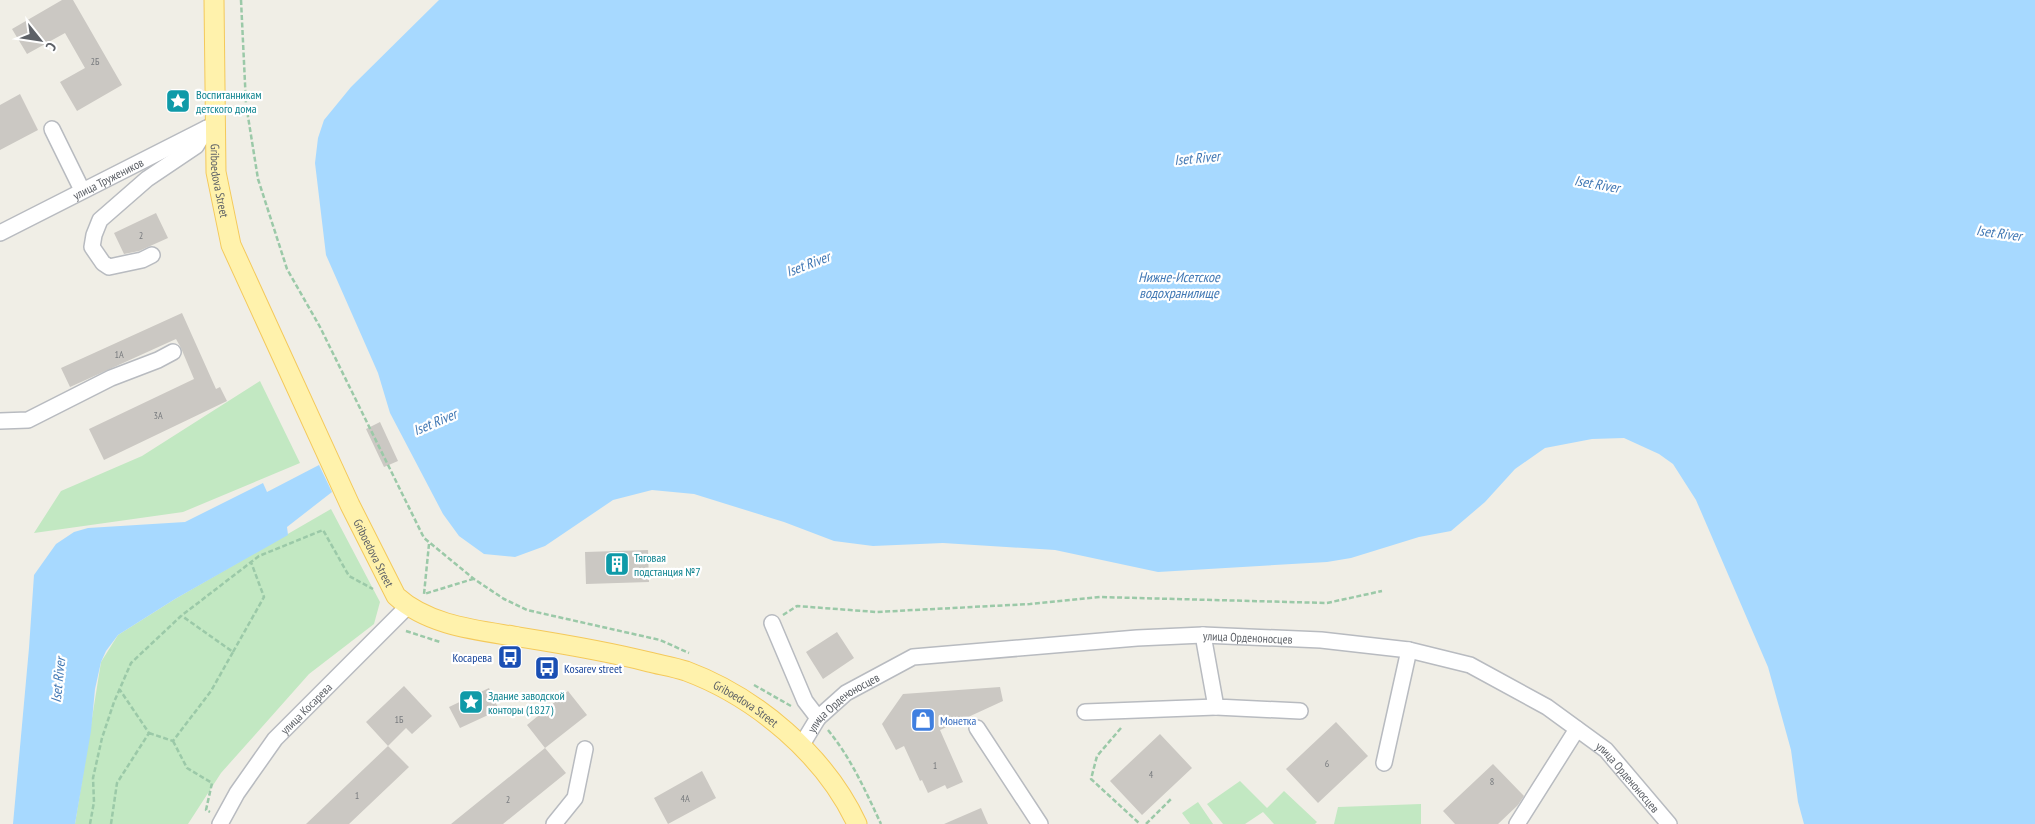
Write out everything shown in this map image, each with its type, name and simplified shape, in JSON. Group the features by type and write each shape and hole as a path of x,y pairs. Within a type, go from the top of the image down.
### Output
{"main road":[{"name":"Griboedova Street","path":"214,0 211,126 216,172 231,245 308,415 396,596 408,606 426,616 457,626 611,652 685,670 723,688 758,708 802,746 826,776 857,824"}],"street":[{"name":"улица Тружеников","path":"0,233 211,126"},
{"path":"152,256 136,262 109,267 103,263 92,247 100,220 147,179 196,146 211,126"},
{"path":"52,129 82,190"},
{"path":"0,421 28,420 111,378 158,360 173,352"},
{"name":"улица Косарева","path":"220,824 237,793 275,739 408,606"},
{"path":"772,623 805,701 818,718"},
{"path":"1203,635 1216,707"},
{"name":"улица Орденоносцев","path":"802,746 818,718 846,692 913,657 1137,638 1203,635 1321,640 1408,650 1470,665 1546,707 1606,750 1669,824"},
{"path":"1384,763 1408,650"},
{"path":"1085,712 1216,707 1300,711"},
{"path":"977,728 1040,824"},
{"path":"1517,824 1577,729"},
{"path":"554,824 575,798 585,749"}],"path":[{"path":"241,0 246,104 258,179 287,269 320,327 396,482"},
{"path":"90,824 94,802 93,778 102,738 119,690 131,663 181,616 259,556 324,530 349,576 380,593"},
{"path":"429,544 424,594 474,578"},
{"path":"173,741 211,691 264,597 250,562"},
{"path":"772,623 797,606 885,612 1030,604 1100,597 1327,603 1382,591"},
{"path":"181,616 233,652"},
{"path":"406,631 440,642"},
{"path":"119,690 149,732 173,741 187,768 212,783 206,810"},
{"path":"1121,728 1097,756 1091,779 1140,824"},
{"path":"111,824 117,783 149,732"},
{"path":"1146,824 1171,799"}],"green space":[{"path":"260,381 300,463 183,512 34,533 61,491 142,456"},
{"path":"331,509 380,602 374,624 309,674 221,773 188,824 75,824 101,662 118,635 175,599"},
{"path":"1240,781 1267,808 1284,791 1317,822 1315,824 1274,824 1263,812 1245,824 1223,824 1207,804"},
{"path":"1198,802 1213,824 1190,824 1182,813"},
{"path":"1421,804 1421,824 1334,824 1338,807"}],"water":[{"name":"Нижне-Исетское водохранилище","path":"439,0 2035,0 2035,824 1804,824 1798,802 1791,750 1768,667 1696,500 1673,464 1659,454 1624,438 1592,439 1545,448 1515,469 1485,502 1451,531 1419,537 1351,558 1327,562 1158,572 1055,550 943,543 873,546 834,541 784,522 694,494 652,490 613,500 545,546 515,557 484,554 459,536 443,514 390,413 378,373 326,255 315,163 318,138 324,120 351,87"},
{"name":"Iset River","path":"319,465 332,492 287,527 288,535 175,599 118,635 106,651 101,662 95,689 91,731 75,824 13,824 34,575 56,544 74,532 88,528 185,522 263,483 267,492"}],"building":[{"path":"62,0 73,0 122,85 77,111 60,82 85,68 65,33 27,54 12,29"},
{"path":"20,94 38,130 0,150 0,105"},
{"path":"156,213 168,238 139,251 124,254 114,233"},
{"path":"182,313 216,389 220,387 227,401 104,460 89,429 194,379 181,348 176,339 70,387 61,368"},
{"path":"380,422 398,461 384,467 366,429"},
{"name":"Тяговая подстанция №7","path":"648,550 649,582 586,584 585,552"},
{"path":"837,632 854,658 823,679 806,652"},
{"path":"404,686 432,716 412,734 406,728 388,746 366,722"},
{"name":"Монетка","path":"1000,687 1003,701 940,730 963,782 947,789 945,785 928,793 922,780 920,781 904,746 896,750 882,724 903,694"},
{"path":"489,688 499,710 460,728 449,707"},
{"path":"568,691 587,715 545,748 527,725"},
{"path":"1336,722 1368,756 1318,803 1286,769"},
{"path":"1160,734 1192,768 1142,815 1110,781"},
{"path":"388,746 409,767 349,824 306,824"},
{"path":"545,748 566,773 503,824 451,824"},
{"path":"1493,764 1524,796 1518,805 1498,824 1455,824 1443,811"},
{"path":"702,771 716,798 668,824 654,798"},
{"path":"981,808 988,824 944,824"}],"place":[{"name":"Воспитанникам детского дома","path":"178,101"},
{"name":"Тяговая подстанция №7","path":"617,564"},
{"name":"Косарева","path":"510,657"},
{"name":"Kosarev street","path":"547,668"},
{"name":"Здание заводской конторы (1827)","path":"471,702"},
{"name":"Монетка","path":"923,720"}]}
